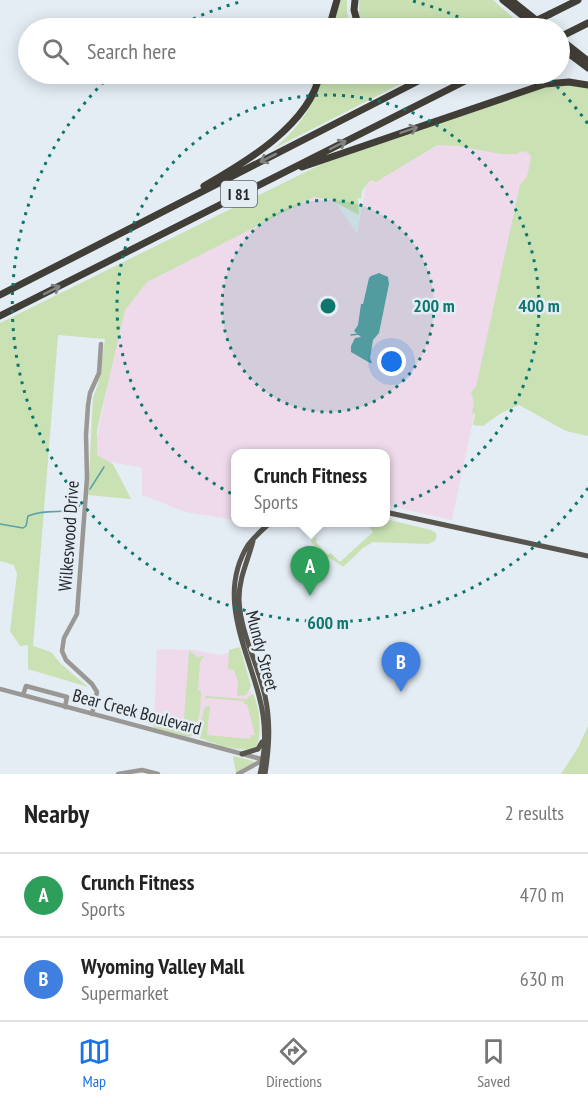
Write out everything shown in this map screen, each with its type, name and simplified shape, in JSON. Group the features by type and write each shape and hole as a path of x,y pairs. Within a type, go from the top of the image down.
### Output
{"highway":[{"path":"332,18 337,0"},
{"path":"355,0 356,18"},
{"path":"503,0 526,18"},
{"path":"511,0 534,18"},
{"path":"541,18 578,0"},
{"path":"570,32 588,23"},
{"path":"570,46 588,61"},
{"path":"570,54 588,68"},
{"path":"570,82 588,86"},
{"path":"104,242 209,183 267,145 285,129 310,99 316,84"},
{"name":"I 81","path":"0,295 412,84"},
{"name":"I 81","path":"0,316 459,84"},
{"path":"274,177 545,84"}],"main road":[{"path":"390,513 588,556"},
{"name":"Mundy Street","path":"260,774 266,760 260,698 240,633 233,595 238,567 250,543 266,527"},
{"name":"Mundy Street","path":"254,540 243,569 239,600 243,624 265,696 270,730 265,774"},
{"path":"242,754 258,749 264,738"}],"street":[{"name":"Wilkeswood Drive","path":"92,714 98,692 66,660 62,651 64,638 76,614 87,478 88,405 90,393 99,373 101,344"},
{"path":"23,695 26,686 67,697 64,707"},
{"name":"Bear Creek Boulevard","path":"0,689 266,760"},
{"path":"238,774 266,760"},
{"path":"118,774 142,770 158,774"}],"shaded area":[{"path":"441,137 535,151 452,520 390,506 390,449 231,449 231,519 186,512 142,495 142,468 93,458 123,309 146,281 313,195 323,195 336,203 357,234 367,179"},
{"path":"157,649 193,650 220,655 239,650 253,699 257,734 244,747 157,728 154,725"}],"green space":[{"path":"341,0 347,0 348,18 335,18"},
{"path":"359,0 493,0 514,18 360,18"},
{"path":"320,84 400,84 273,149 291,133 315,96"},
{"path":"572,85 588,88 588,436 566,431 519,405 501,413 483,426 473,425 475,414 472,413 474,403 471,392 476,387 520,185 527,177 531,158 530,154 523,151 516,154 501,154 459,146 437,145 376,182 370,180 362,191 361,199 358,198 359,215 329,199 314,197 147,282 125,310 97,430 97,455 113,464 131,499 88,495 93,398 98,384 105,339 58,335 33,646 51,652 61,664 88,687 28,669 28,645 20,646 10,631 17,574 14,565 0,562 0,323 324,163 547,86"},
{"path":"390,520 431,530 436,533 436,539 428,544 373,542 344,566 325,555 310,541 317,537 316,542 328,555 331,553 340,562 373,532 370,528 390,527"},
{"path":"240,647 251,686 246,695 237,696 238,682 234,670 228,669 229,650"},
{"path":"189,650 197,657 204,656 200,662 198,690 201,691 200,712 194,735 189,737 153,727 154,722 156,725 173,726 174,723 184,720"},
{"path":"253,694 259,720 256,747 236,749 200,738 204,708 210,705 207,735 250,739 251,735 255,735 247,704 244,704 244,701 207,698 205,700 206,696 246,699"},
{"path":"588,726 588,774 561,774 579,746"},
{"path":"233,756 253,761 253,763 236,773"}],"water":[{"path":"379,273 388,277 389,284 379,333 373,340 370,358 372,363 370,363 351,352 351,346 355,338 361,337 354,331 358,325 361,304 363,304 369,278"}],"waterway":[{"path":"351,335 359,334"},
{"path":"90,489 104,467"},
{"path":"0,524 23,528 26,526 28,516 76,510 80,505"}],"place":[{"name":"Crunch Fitness","path":"310,596"},
{"name":"Wyoming Valley Mall","path":"401,692"}]}
